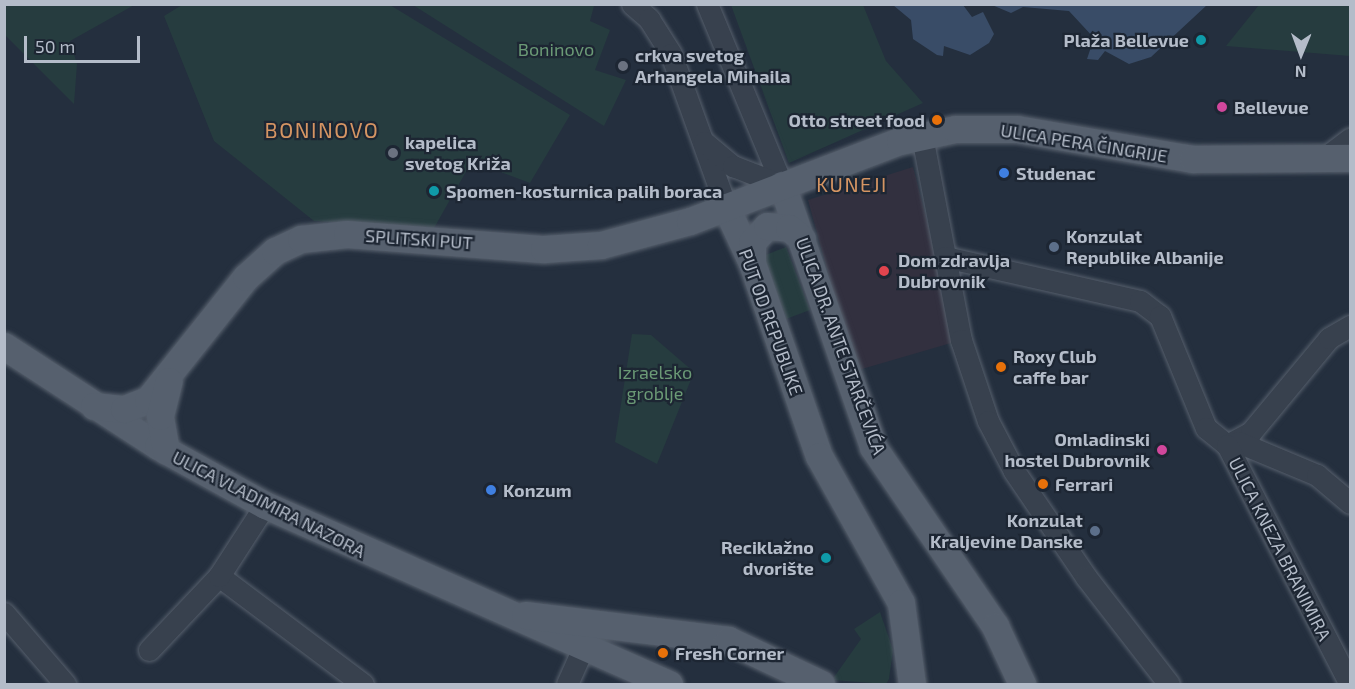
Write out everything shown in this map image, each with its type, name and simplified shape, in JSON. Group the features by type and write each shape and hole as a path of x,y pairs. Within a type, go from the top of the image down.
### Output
{"main road":[{"name":"ULICA PERA ČINGRIJE","path":"782,185 921,136 990,127 1167,157 1350,158"},
{"name":"SPLITSKI PUT","path":"94,406 135,407 170,379 259,264 301,239 326,235 544,249 601,245 726,207 782,185"},
{"name":"ULICA DR. ANTE STARČEVIĆA","path":"782,185 873,447 996,626 1022,684"},
{"name":"PUT OD REPUBLIKE","path":"726,207 752,263 819,456 846,512 897,592 909,641 912,684"},
{"path":"752,263 752,242 767,226 789,228 802,239"},
{"name":"ULICA VLADIMIRA NAZORA","path":"4,346 166,451 265,505 483,606 669,684"},
{"name":"SPLITSKI PUT","path":"166,451 160,416 170,379"},
{"name":"ULICA VLADIMIRA NAZORA","path":"483,606 728,640 818,684"},
{"path":"583,648 590,622"},
{"path":"896,684 909,641"}],"street":[{"name":"PUT OD REPUBLIKE","path":"632,4 662,36 726,207"},
{"path":"707,4 782,185"},
{"path":"921,136 961,340 987,421 1086,577 1169,684"},
{"path":"702,139 733,166 782,185"},
{"path":"1323,159 1350,139"},
{"path":"945,257 1140,302 1160,316 1206,428 1232,444 1317,475 1350,503"},
{"path":"1232,444 1329,338 1350,326"},
{"name":"ULICA KNEZA BRANIMIRA","path":"1232,444 1350,684"},
{"path":"149,650 219,576 265,505"},
{"path":"219,576 363,684"},
{"path":"4,613 65,684"},
{"path":"567,684 583,648"}],"shaded area":[{"name":"Dom zdravlja Dubrovnik","path":"913,167 958,341 855,371 808,200"}],"green space":[{"path":"136,4 70,41 77,64 74,104 5,35 5,5"},
{"name":"Boninovo","path":"182,5 390,5 570,115 530,183 472,161 434,228 314,221 214,141 164,16"},
{"name":"Boninovo","path":"413,5 594,6 590,21 610,30 595,70 626,80 604,126"},
{"path":"731,5 863,5 886,61 923,103 789,163"},
{"path":"1259,5 1350,5 1350,56 1226,46"},
{"path":"786,247 810,310 786,319 763,256"},
{"name":"Izraelsko groblje","path":"632,334 651,335 694,372 657,464 615,442"},
{"path":"880,612 893,650 889,679 886,684 832,680 861,639 854,629"}],"water":[{"path":"1207,4 1151,57 1129,64 1105,51 1098,60 1087,59 1094,38 1069,11 1023,7 1011,13 992,5"},
{"path":"893,5 963,5 972,17 983,12 994,34 989,43 970,55 944,46 943,56 937,55 913,39 911,20"}],"place":[{"name":"Plaža Bellevue","path":"1201,40"},
{"name":"crkva svetog Arhangela Mihaila","path":"623,66"},
{"name":"Bellevue","path":"1222,107"},
{"name":"Otto street food","path":"937,120"},
{"name":"kapelica svetog Križa","path":"393,153"},
{"name":"Studenac","path":"1004,173"},
{"name":"Spomen-kosturnica palih boraca","path":"434,191"},
{"name":"Konzulat Republike Albanije","path":"1054,247"},
{"name":"Dom zdravlja Dubrovnik","path":"884,271"},
{"name":"Roxy Club caffe bar","path":"1001,367"},
{"name":"Omladinski hostel Dubrovnik","path":"1162,450"},
{"name":"Ferrari","path":"1043,484"},
{"name":"Konzum","path":"491,490"},
{"name":"Konzulat Kraljevine Danske","path":"1095,531"},
{"name":"Reciklažno dvorište","path":"826,558"},
{"name":"Fresh Corner","path":"663,653"}],"district":[{"name":"BONINOVO","path":"322,130"},
{"name":"KUNEJI","path":"852,184"}]}
